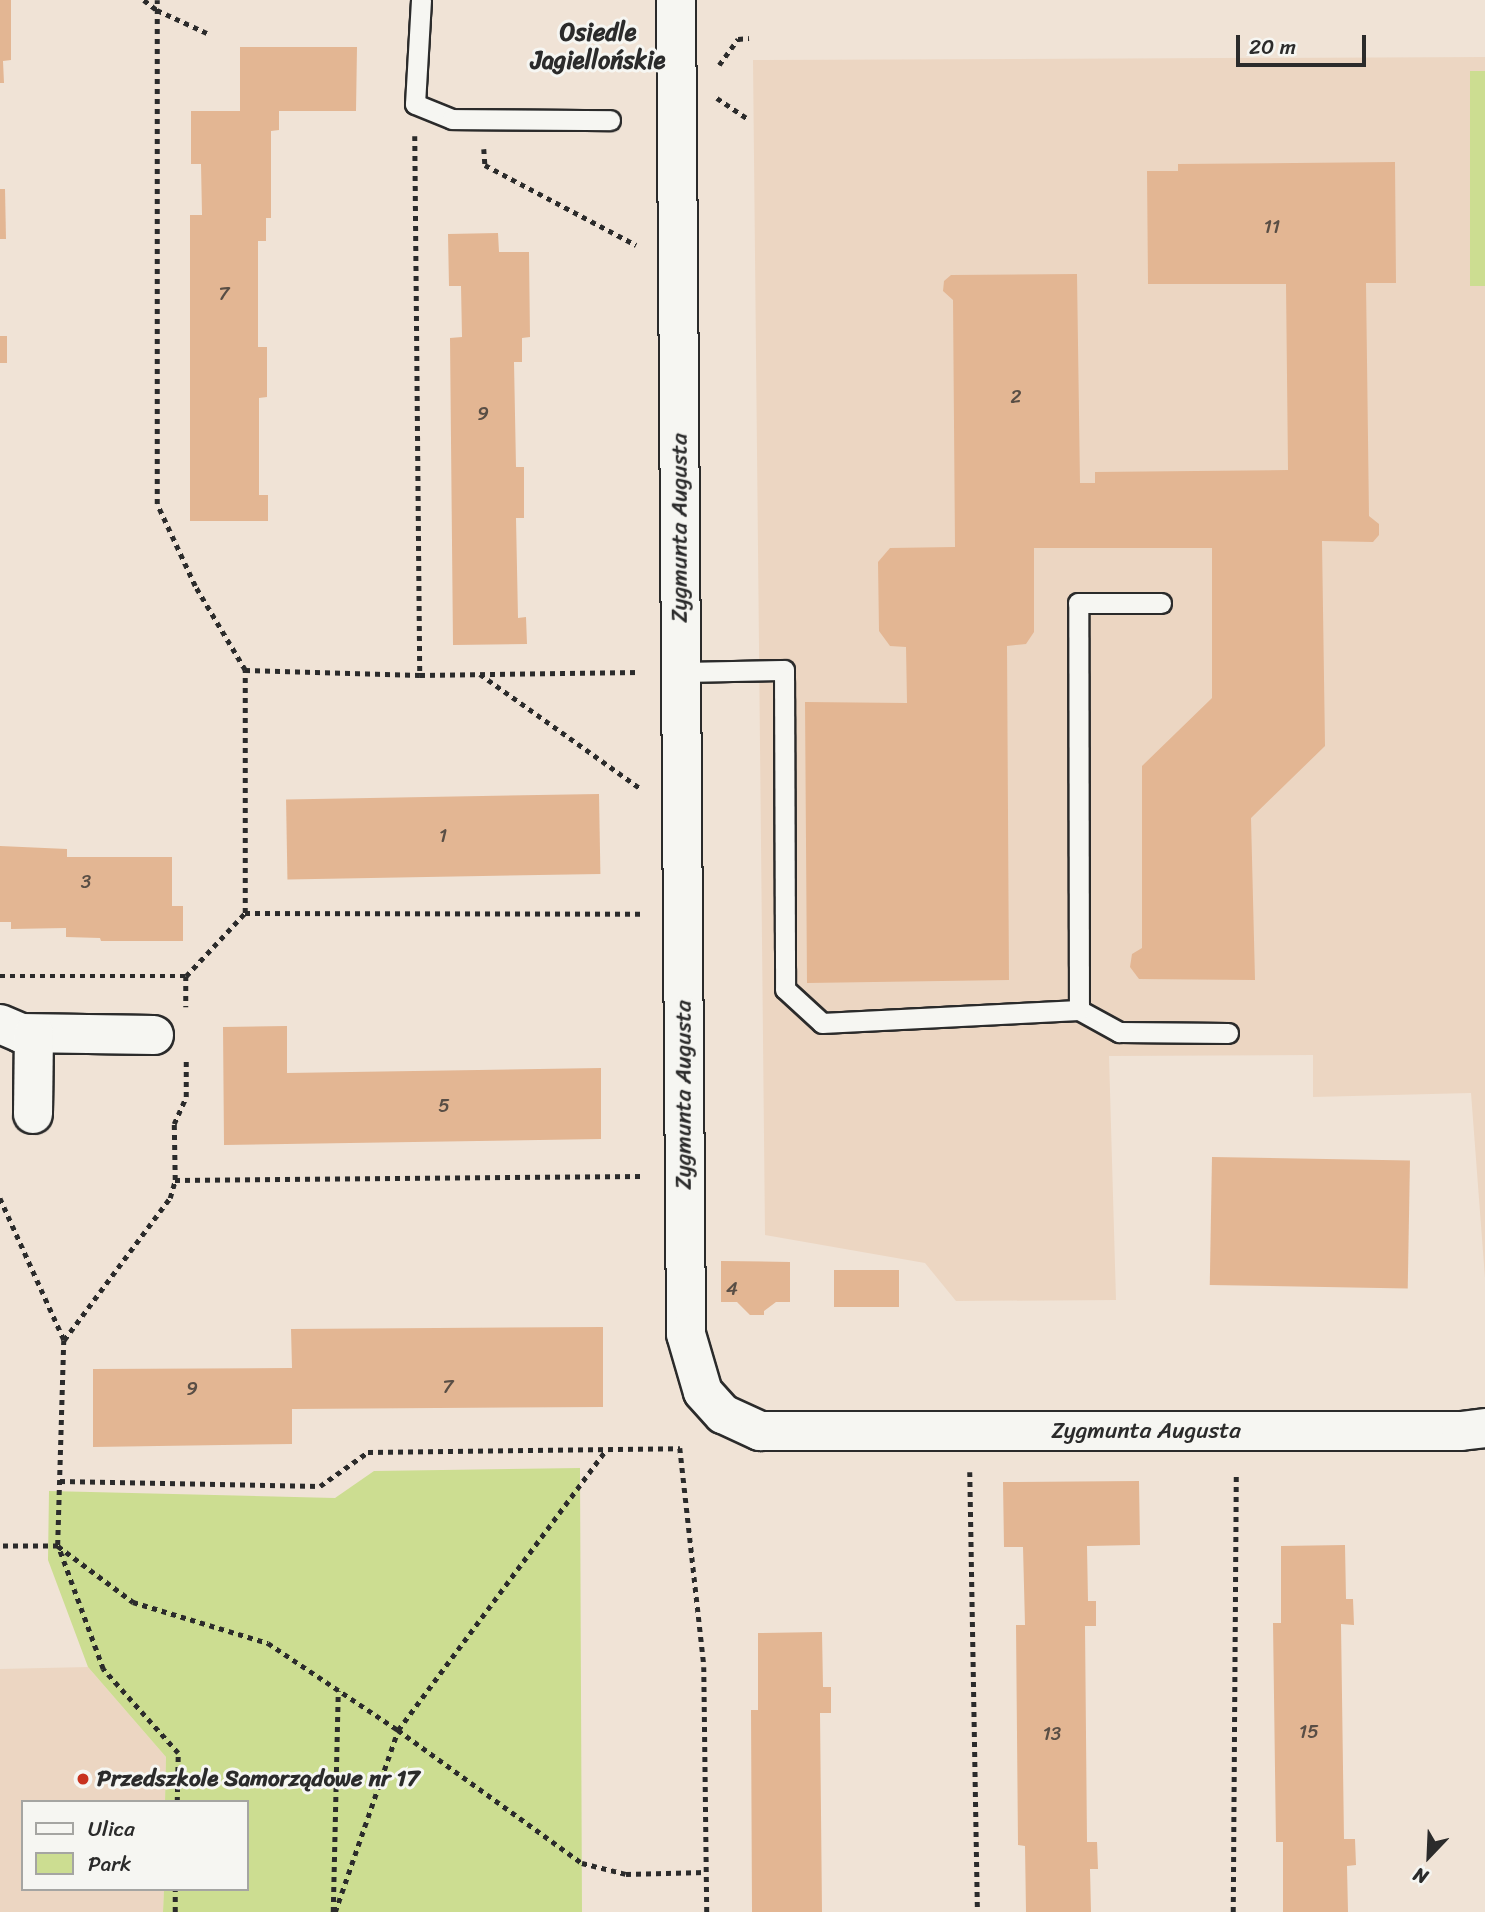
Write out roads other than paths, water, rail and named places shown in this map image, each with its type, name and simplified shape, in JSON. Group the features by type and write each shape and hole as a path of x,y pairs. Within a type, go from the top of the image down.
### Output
{"street":[{"name":"Zygmunta Augusta","path":"676,0 686,1334 703,1392 723,1413 760,1431 1485,1428"},
{"path":"33,1114 17,1029 154,1035"}],"lane":[{"path":"421,0 415,104 452,119 610,120"},
{"path":"1079,1010 1078,603 1161,603"},
{"path":"681,672 784,670 785,989 822,1023 1079,1010 1119,1032 1228,1032"}],"place":[{"name":"Przedszkole Samorządowe nr 17","path":"83,1779"}],"district":[{"name":"Osiedle Jagiellońskie","path":"598,47"}]}
